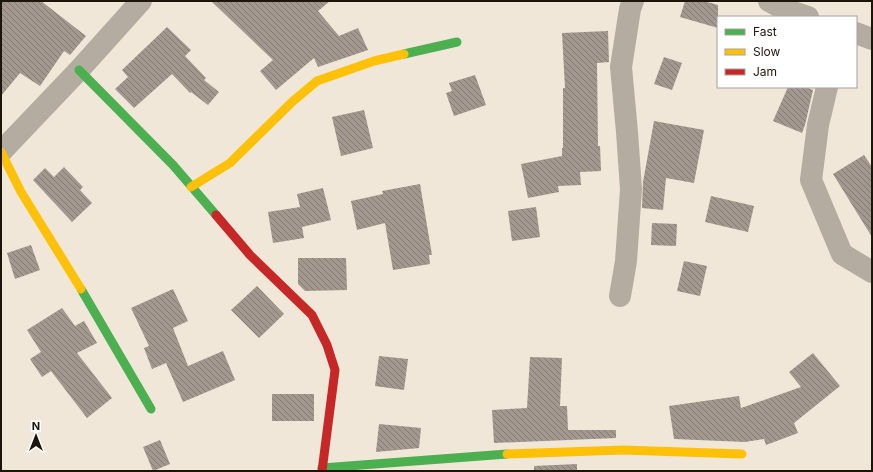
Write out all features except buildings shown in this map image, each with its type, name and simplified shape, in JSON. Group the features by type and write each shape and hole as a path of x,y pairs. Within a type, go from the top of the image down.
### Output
{"street":[{"path":"140,1 79,70 1,152 21,192 72,273 151,409"},
{"path":"620,296 626,261 631,189 621,66 630,9 633,1"},
{"path":"769,1 784,9 805,16"},
{"path":"857,33 872,38"},
{"path":"191,187 230,162 292,102 317,81 374,61 457,42"},
{"path":"79,70 173,165 250,255 312,315 327,345 335,370 322,470 514,454 623,450 742,454"},
{"path":"827,88 818,125 811,180 842,254 872,272"}],"traffic: fast":[{"path":"404,54 457,42"},
{"path":"79,70 173,165 216,215"},
{"path":"81,289 151,409"},
{"path":"322,468 507,454"}],"traffic: slow":[{"path":"191,187 230,163 292,102 317,81 374,61 404,54"},
{"path":"1,152 21,192 81,289"},
{"path":"507,454 623,450 742,454"}],"traffic: jam":[{"path":"216,215 250,255 312,315 327,345 335,370 322,471"}]}
